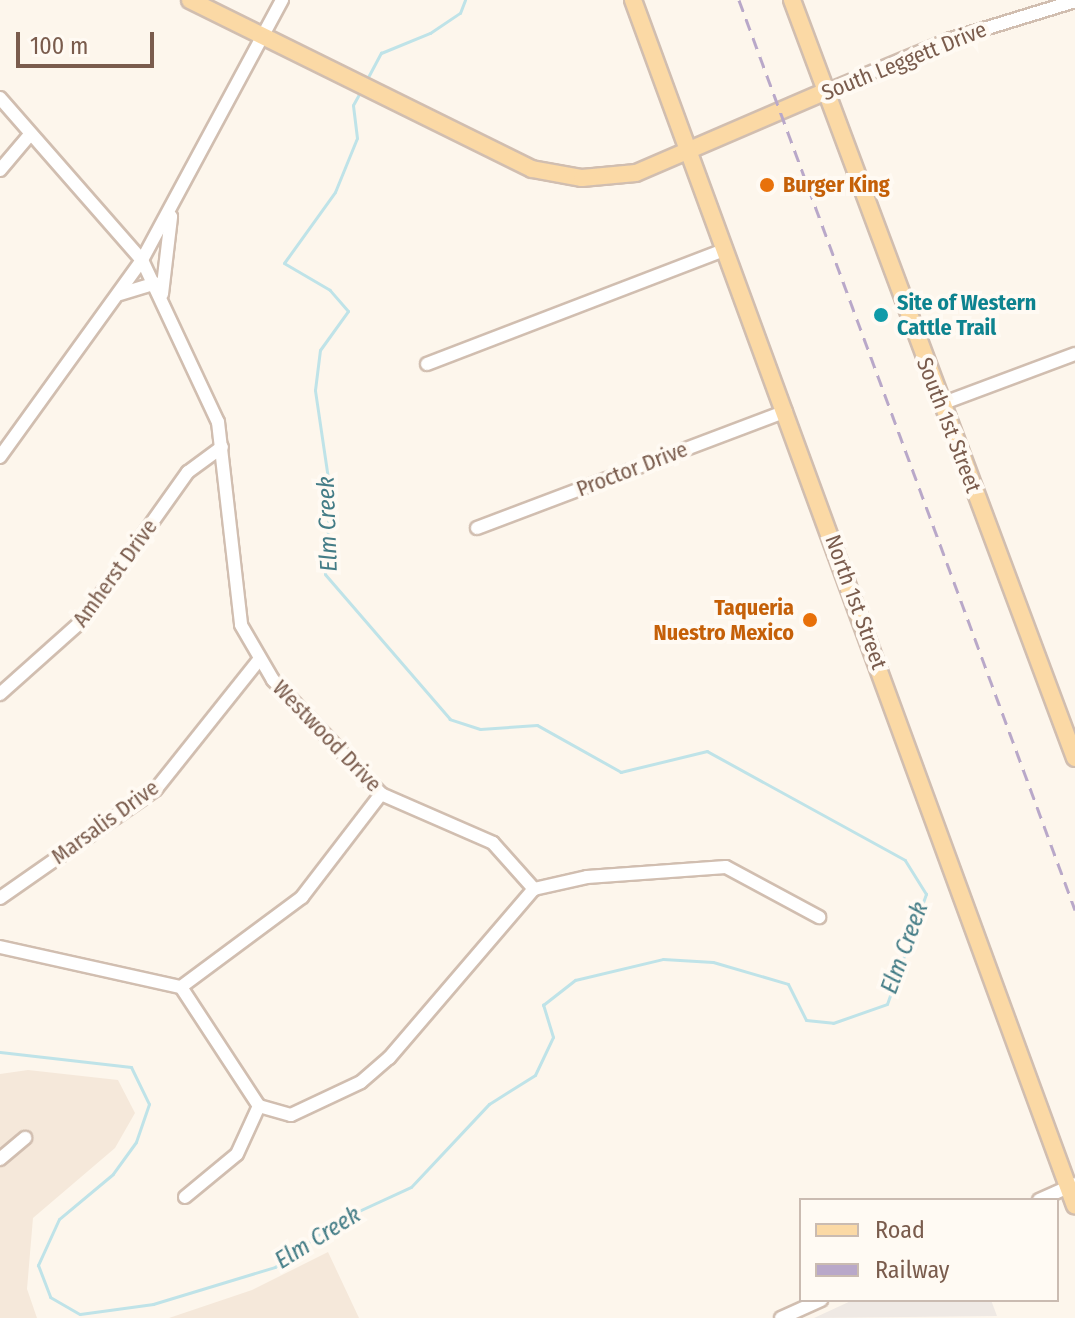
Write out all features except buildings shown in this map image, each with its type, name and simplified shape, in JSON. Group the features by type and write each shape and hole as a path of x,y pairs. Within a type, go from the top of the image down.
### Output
{"main road":[{"name":"South Leggett Drive","path":"190,0 532,169 607,177 689,152 826,91"},
{"name":"North 1st Street","path":"633,0 1072,1185 1075,1206"},
{"name":"South 1st Street","path":"792,0 1075,758"}],"street":[{"path":"0,457 142,260 282,0"},
{"name":"South Leggett Drive","path":"826,91 951,39 1075,1"},
{"name":"Westwood Drive","path":"0,98 28,137 142,260 155,283 222,447 234,601 259,660 381,794 493,843 534,889"},
{"path":"0,170 28,137"},
{"path":"162,301 175,201"},
{"path":"125,282 121,240 154,239"},
{"path":"427,364 724,250"},
{"path":"114,298 155,283"},
{"path":"941,404 1075,354"},
{"name":"Proctor Drive","path":"477,528 786,411"},
{"name":"Amherst Drive","path":"0,694 82,621 188,472 222,447"},
{"name":"Marsalis Drive","path":"0,898 156,789 259,660"},
{"path":"181,987 302,897 381,794"},
{"path":"0,947 181,987 259,1106 291,1115 361,1082 437,1010 534,889 587,877 726,867 819,917"},
{"path":"185,1197 237,1154 259,1106"},
{"path":"0,1159 25,1138"},
{"path":"1043,1198 1072,1185"},
{"path":"781,1318 817,1302"}],"shaded area":[{"path":"28,1070 118,1080 135,1113 115,1148 33,1218 27,1289 37,1318 0,1318 0,1074"},
{"path":"328,1252 359,1318 169,1318 252,1290"},
{"path":"849,1302 992,1302 997,1316 814,1318"}],"waterway":[{"name":"Elm Creek","path":"367,79 381,53 430,33 460,13 465,0"},
{"name":"Elm Creek","path":"0,1052 131,1067 149,1104 136,1142 113,1174 59,1219 38,1265 50,1297 80,1314 153,1304 275,1267 337,1221 411,1187 489,1104 535,1075 553,1037 543,1005 575,980 663,959 713,962 788,984 806,1020 833,1023 887,1004 926,894 905,860 707,751 621,772 537,725 480,729 450,719 325,574 330,492 315,390 320,350 348,311 330,290 284,263 335,192 357,138 353,105 362,89"}],"railway":[{"path":"739,0 1075,910"}],"place":[{"name":"Burger King","path":"767,185"},
{"name":"Site of Western Cattle Trail","path":"881,315"},
{"name":"Taqueria Nuestro Mexico","path":"810,620"}]}
